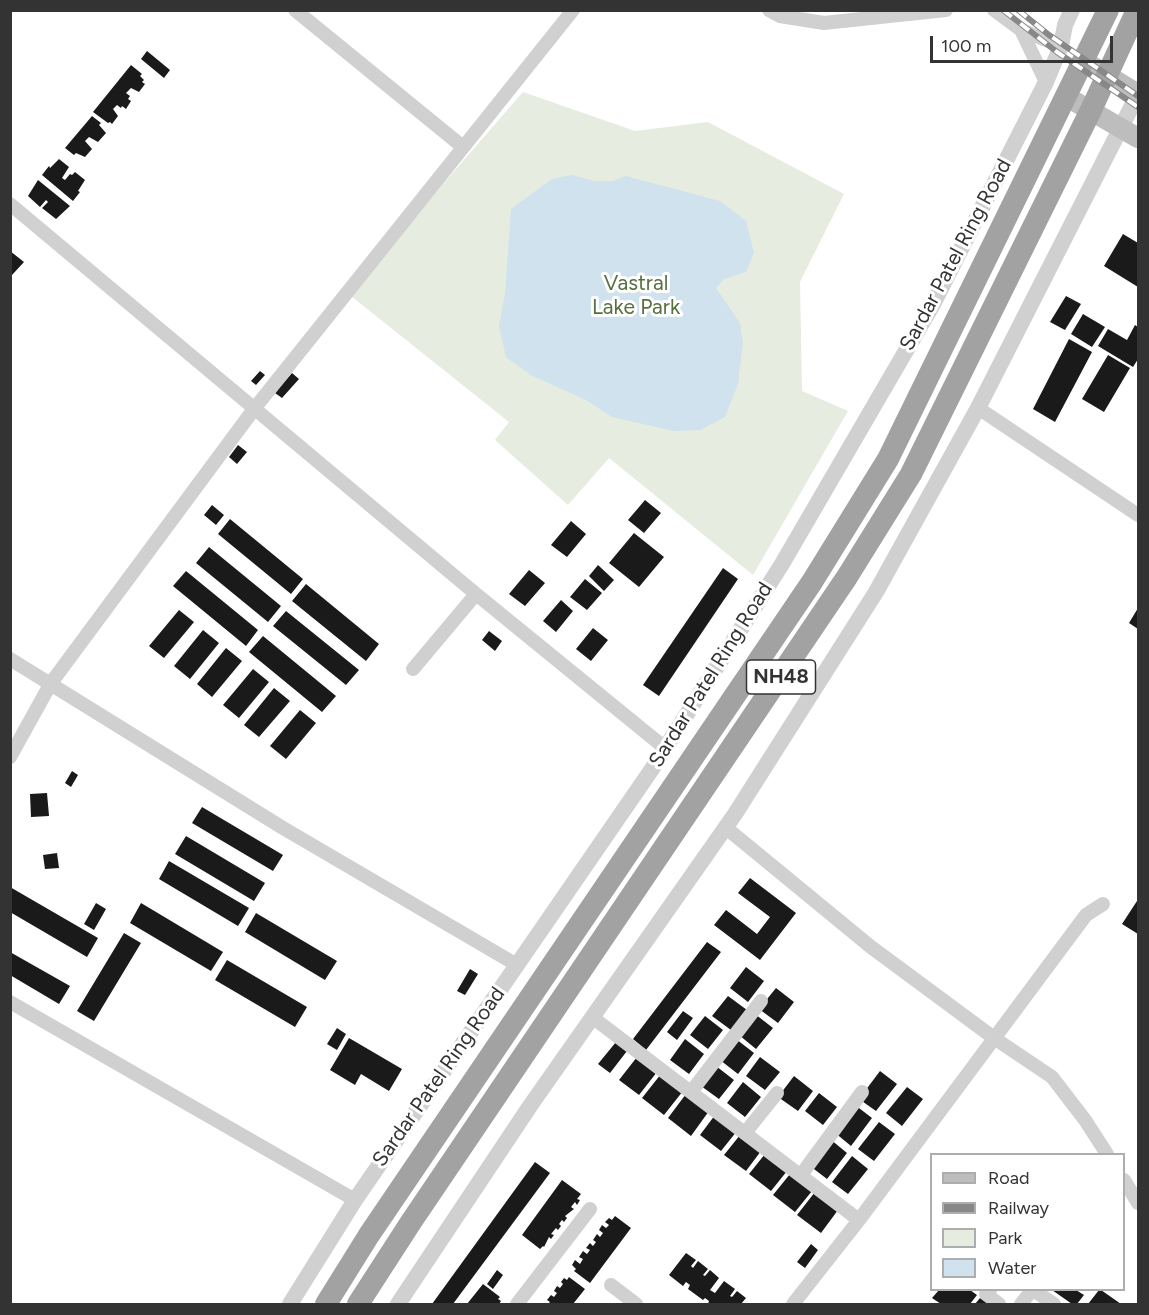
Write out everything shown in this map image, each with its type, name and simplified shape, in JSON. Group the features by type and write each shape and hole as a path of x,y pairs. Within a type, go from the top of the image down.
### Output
{"highway":[{"name":"Sardar Patel Ring Road","path":"326,1305 376,1226 812,582 888,459 1108,10"},
{"name":"NH48","path":"358,1305 411,1222 847,577 911,474 1091,110 1137,10"}],"main road":[{"path":"1084,61 1138,94"},
{"path":"1066,97 1138,138"}],"street":[{"path":"295,10 463,147"},
{"path":"10,757 51,683 254,408 573,10"},
{"path":"769,10 780,16 824,23 946,10"},
{"path":"994,10 1021,30 1061,46 1084,61"},
{"name":"Sardar Patel Ring Road","path":"290,1305 355,1200 665,748 782,564 932,306 1046,82 1061,46 1065,25 1072,10"},
{"path":"1021,30 1046,82 1066,97"},
{"path":"404,1302 530,1106 725,827 876,592 978,408 1138,94"},
{"path":"10,204 476,594 665,748"},
{"path":"978,408 1138,515"},
{"path":"413,669 476,594"},
{"path":"10,658 283,828 517,965"},
{"path":"725,827 872,947 994,1038 1052,1077 1085,1120 1106,1153"},
{"path":"793,1305 1086,915 1102,904"},
{"path":"691,1092 761,1001"},
{"path":"10,1002 355,1200"},
{"path":"592,1017 859,1220"},
{"path":"801,1175 862,1092"},
{"path":"745,1133 777,1094"},
{"path":"1125,1182 1138,1203"},
{"path":"517,1305 590,1209"},
{"path":"611,1285 636,1305"},
{"path":"989,1291 986,1294 999,1305"},
{"path":"1022,1305 1031,1291"},
{"path":"1033,1291 1054,1305"}],"green space":[{"name":"Vastral Lake Park","path":"523,92 635,131 708,122 844,194 800,282 802,391 848,411 753,575 609,458 568,505 495,440 509,422 351,296 443,184"}],"water":[{"path":"572,175 594,181 613,181 626,176 720,201 746,221 754,253 746,272 724,279 716,288 740,323 743,343 738,384 725,417 700,430 674,431 612,417 586,400 531,375 506,357 499,326 505,293 511,209 552,179"}],"building":[{"path":"147,51 170,70 164,78 141,59"},
{"path":"131,65 142,74 140,76 145,84 139,92 131,88 126,93 130,96 128,99 131,101 126,109 117,105 113,109 118,116 112,124 108,123 93,112"},
{"path":"92,116 101,123 99,125 106,133 98,142 89,137 85,141 92,149 85,157 76,153 74,155 65,148"},
{"path":"59,159 69,167 62,178 65,180 75,172 85,180 73,201 42,175"},
{"path":"38,180 70,206 56,219 42,208 48,202 46,200 40,207 28,196"},
{"path":"1123,234 1138,243 1138,287 1104,266"},
{"path":"10,251 24,262 12,275 10,274"},
{"path":"1066,296 1081,304 1065,330 1050,322"},
{"path":"1083,314 1105,327 1092,347 1071,334"},
{"path":"1135,325 1138,327 1138,359 1133,367 1098,346 1108,329 1127,340"},
{"path":"1069,339 1092,352 1055,422 1033,409"},
{"path":"1108,355 1130,368 1104,412 1082,399"},
{"path":"260,371 265,375 256,385 251,381"},
{"path":"292,373 299,379 282,398 275,393"},
{"path":"238,445 247,452 237,464 229,457"},
{"path":"645,500 661,513 644,533 628,520"},
{"path":"212,505 224,515 216,525 204,515"},
{"path":"230,519 303,579 291,594 218,534"},
{"path":"571,521 586,534 567,557 551,545"},
{"path":"634,533 664,557 639,587 609,563"},
{"path":"209,547 281,606 268,622 196,563"},
{"path":"598,565 614,580 604,591 589,576"},
{"path":"723,568 738,579 659,696 643,685"},
{"path":"529,570 545,583 525,606 509,594"},
{"path":"186,571 258,630 246,646 173,586"},
{"path":"585,579 602,593 587,610 570,597"},
{"path":"306,584 379,644 366,661 292,601"},
{"path":"561,600 573,611 556,632 543,621"},
{"path":"1138,608 1138,629 1129,623"},
{"path":"179,610 194,622 164,658 149,646"},
{"path":"286,611 359,670 346,685 273,626"},
{"path":"593,628 608,640 591,661 576,649"},
{"path":"203,630 219,643 190,679 174,666"},
{"path":"489,631 502,641 495,651 482,640"},
{"path":"263,636 336,696 322,712 249,652"},
{"path":"226,648 242,661 212,697 197,684"},
{"path":"253,669 269,682 239,718 223,705"},
{"path":"274,688 290,701 259,737 244,725"},
{"path":"300,710 316,723 286,759 270,746"},
{"path":"72,771 78,775 71,787 65,783"},
{"path":"47,793 49,816 31,817 30,794"},
{"path":"202,807 283,855 273,871 192,823"},
{"path":"186,836 265,883 254,901 175,854"},
{"path":"57,853 59,868 45,869 43,855"},
{"path":"169,861 249,908 238,926 159,879"},
{"path":"750,878 796,913 760,960 714,925 726,910 757,934 770,917 738,893"},
{"path":"10,887 98,938 87,957 10,912"},
{"path":"1138,902 1138,934 1122,924"},
{"path":"96,903 106,909 94,930 84,924"},
{"path":"141,903 223,952 211,971 130,923"},
{"path":"256,913 337,961 325,980 245,932"},
{"path":"124,933 141,943 94,1021 77,1011"},
{"path":"707,942 721,952 646,1050 633,1039"},
{"path":"10,952 70,986 59,1004 10,975"},
{"path":"227,960 307,1007 295,1027 215,980"},
{"path":"746,967 764,981 748,1002 730,988"},
{"path":"470,969 478,974 465,995 457,991"},
{"path":"776,988 794,1002 778,1023 759,1009"},
{"path":"728,996 747,1010 731,1030 712,1016"},
{"path":"683,1011 693,1018 677,1040 667,1032"},
{"path":"755,1014 773,1028 756,1049 739,1035"},
{"path":"705,1016 723,1030 708,1049 690,1035"},
{"path":"337,1028 346,1034 337,1050 327,1044"},
{"path":"349,1038 402,1069 389,1091 361,1074 355,1085 330,1070"},
{"path":"685,1039 704,1054 689,1074 670,1060"},
{"path":"736,1039 754,1053 738,1074 720,1060"},
{"path":"616,1042 627,1051 610,1073 598,1064"},
{"path":"637,1057 657,1072 639,1095 619,1080"},
{"path":"760,1057 780,1072 765,1090 746,1076"},
{"path":"716,1066 734,1080 719,1099 701,1086"},
{"path":"880,1071 897,1084 876,1111 859,1099"},
{"path":"661,1074 683,1091 664,1115 642,1098"},
{"path":"794,1076 813,1091 798,1111 778,1097"},
{"path":"743,1082 761,1097 745,1117 727,1103"},
{"path":"907,1087 923,1099 902,1126 886,1113"},
{"path":"819,1093 837,1107 823,1125 805,1111"},
{"path":"686,1094 709,1111 691,1136 668,1118"},
{"path":"855,1105 872,1118 851,1146 834,1132"},
{"path":"715,1115 737,1131 721,1151 700,1135"},
{"path":"879,1122 895,1134 874,1161 858,1149"},
{"path":"740,1135 761,1151 746,1171 724,1155"},
{"path":"830,1139 847,1153 827,1179 810,1166"},
{"path":"765,1154 787,1171 771,1191 749,1174"},
{"path":"852,1156 868,1169 848,1194 832,1182"},
{"path":"535,1162 550,1173 453,1304 432,1304"},
{"path":"790,1174 812,1191 795,1212 773,1195"},
{"path":"562,1180 581,1194 577,1199 580,1200 577,1205 575,1202 571,1207 574,1209 565,1216 567,1218 559,1224 561,1226 558,1230 556,1228 551,1234 554,1235 551,1239 549,1237 544,1247 540,1249 522,1235"},
{"path":"815,1192 838,1210 821,1233 797,1215"},
{"path":"615,1216 631,1228 590,1283 574,1271 576,1269 572,1265 575,1260 580,1264 583,1259 579,1257 583,1251 587,1254 590,1250 586,1248 590,1243 593,1246 596,1242 593,1240 597,1234 600,1237 603,1233 599,1230 602,1225 606,1228 609,1225 605,1222 609,1218 612,1220"},
{"path":"811,1244 818,1250 805,1268 797,1262"},
{"path":"686,1253 696,1260 691,1266 693,1268 698,1261 708,1269 703,1275 705,1276 710,1270 719,1278 710,1290 715,1293 724,1281 735,1289 730,1296 732,1297 737,1291 746,1298 741,1304 708,1304 709,1301 705,1298 703,1300 688,1289 690,1285 686,1282 683,1286 669,1275"},
{"path":"497,1270 503,1275 493,1289 487,1284"},
{"path":"569,1277 585,1289 573,1304 548,1304 550,1302 547,1300 551,1295 554,1297 557,1293 554,1291 557,1286 560,1288 564,1278 567,1280"},
{"path":"483,1284 500,1297 499,1304 467,1304"},
{"path":"938,1291 971,1291 977,1295 970,1304 941,1304 932,1298"},
{"path":"1053,1291 1078,1291 1084,1295 1077,1304 1072,1304"},
{"path":"1098,1291 1102,1291 1121,1304 1088,1304"},
{"path":"980,1298 989,1304 975,1304"}],"railway":[{"path":"1003,10 1057,52 1138,107"},
{"path":"1018,10 1049,35 1138,96"}]}
